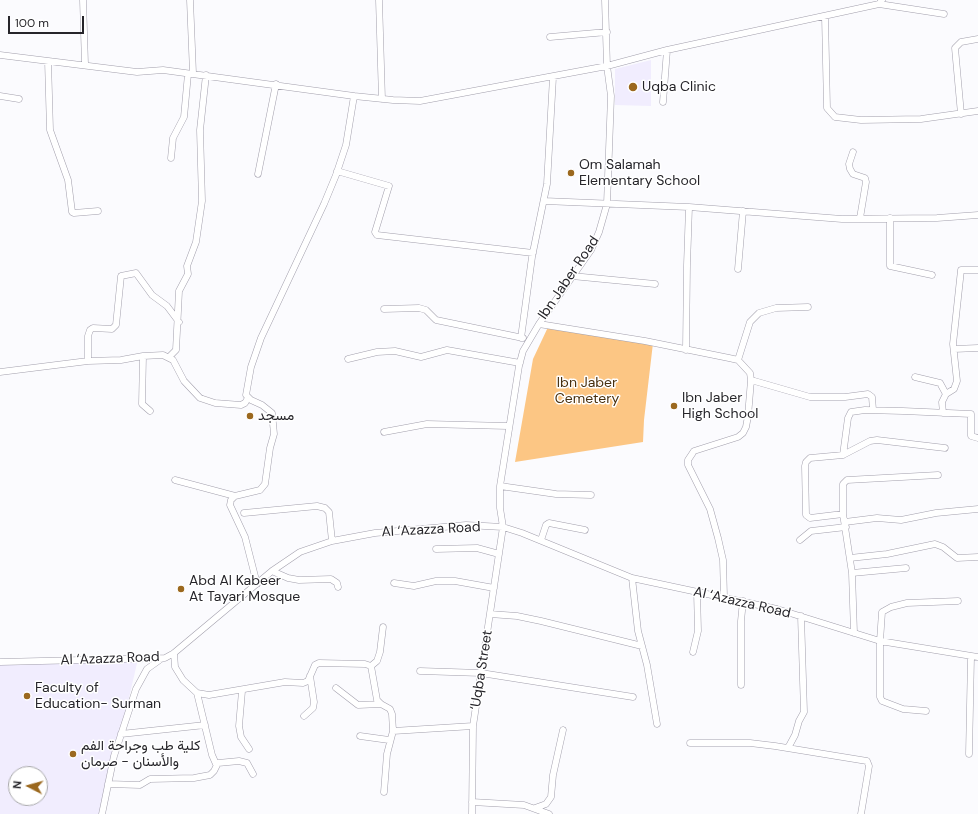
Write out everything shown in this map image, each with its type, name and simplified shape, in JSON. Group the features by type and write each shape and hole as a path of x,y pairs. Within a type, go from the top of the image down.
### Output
{"street":[{"path":"83,0 85,64"},
{"path":"171,158 173,138 184,117 190,74 190,0"},
{"path":"379,0 382,99"},
{"name":"Ibn Jaber Road","path":"503,528 500,508 500,486 508,426 520,363 529,340 538,324 595,242 607,204 611,96 607,66 605,0"},
{"path":"0,55 85,64 137,72 163,70 276,84 354,96 420,101 607,66 667,50 825,16 881,2 944,14"},
{"path":"825,16 827,108 835,117 861,120 921,119 978,112"},
{"path":"550,37 607,32"},
{"path":"961,114 955,48 961,42 978,39"},
{"path":"663,102 667,50"},
{"path":"48,61 50,130 68,180 72,212 74,214 98,212"},
{"path":"0,372 88,361 121,360 142,356 169,356 176,350 179,322 178,291 188,274 187,266 196,242 202,201 200,130 206,75"},
{"path":"521,338 532,254 544,201 548,173 553,77"},
{"path":"258,174 276,84"},
{"path":"0,96 19,99"},
{"path":"169,356 173,360 184,381 200,398 215,403 241,405 245,403 248,398 246,395 255,352 324,204 337,171 346,145 354,96"},
{"path":"853,152 849,164 850,169 853,174 865,178 866,182 860,218"},
{"path":"337,171 389,186 376,232 378,236 532,254"},
{"path":"544,201 689,207 842,219 937,218 978,214"},
{"path":"686,350 689,207"},
{"path":"738,268 743,211"},
{"path":"890,218 890,266 932,275"},
{"path":"943,413 942,402 946,394 954,389 957,381 954,349 961,270 978,270"},
{"path":"88,361 88,336 90,330 94,328 111,329 116,325 120,276 136,273 152,295 167,306 179,322"},
{"path":"572,276 655,284"},
{"path":"738,360 750,322 759,313 776,308 808,307"},
{"path":"384,309 420,308 426,310 436,320 529,340"},
{"path":"538,324 738,360 750,373 751,380 746,427 743,433 738,437 694,451 688,460 710,509 718,538 723,560 724,597"},
{"path":"954,349 978,348"},
{"path":"348,359 377,352 395,351 425,356 447,350 520,363"},
{"path":"142,356 142,404 150,411"},
{"path":"915,377 940,383 946,394"},
{"path":"751,380 810,397 845,397 868,394 872,397 873,410"},
{"path":"175,480 235,496 260,490 265,484 270,448 274,434 272,413 262,405 248,398"},
{"path":"842,455 850,413 854,411 873,410 971,414 971,436 978,438"},
{"path":"384,432 427,424 508,426"},
{"path":"843,514 810,518 806,515 805,466 807,460 810,458 842,455 870,441 877,440 945,448"},
{"path":"854,633 852,573 843,514 842,487 847,480 938,475"},
{"path":"500,486 556,494 591,495"},
{"path":"235,496 231,500 231,509 245,537 257,584"},
{"path":"244,513 317,506 325,508 329,512 332,541"},
{"path":"800,540 811,531 877,518 900,520 936,513 978,509"},
{"path":"541,540 546,525 549,523 585,530"},
{"name":"Al ‘Azazza Road","path":"0,662 161,659 174,653 272,571 300,552 332,541 375,533 466,525 503,528 541,540 632,578 743,601 801,616 880,641 978,657"},
{"name":"‘Uqba Street","path":"472,814 473,726 503,528"},
{"path":"850,558 887,554 935,544 943,547 957,558 978,557"},
{"path":"436,549 476,548 499,554"},
{"path":"852,573 906,568"},
{"path":"272,571 288,578 299,580 330,579 337,583 338,587"},
{"path":"632,578 634,608 657,724"},
{"path":"394,583 414,586 436,581 455,581 494,588"},
{"path":"693,652 698,631 697,592"},
{"path":"741,685 741,621 743,601"},
{"path":"926,711 903,709 882,701 880,697 881,617 886,608 907,603 958,601"},
{"path":"490,614 533,620 642,646"},
{"path":"788,748 804,712 801,616"},
{"path":"371,666 377,661 380,652 383,627"},
{"path":"108,784 140,785 150,779 194,778 210,775 214,772 216,764 197,693 183,680 175,667 174,653"},
{"path":"968,754 971,657"},
{"path":"102,814 120,734 143,674 161,659"},
{"path":"197,693 209,695 242,691 285,682 303,683 308,681 315,664 365,664 371,666"},
{"path":"371,666 377,700 390,709 392,731 389,740 384,792"},
{"path":"420,671 481,673 633,697"},
{"path":"304,716 313,708 314,702 310,676"},
{"path":"336,688 358,705 381,704"},
{"path":"242,691 239,726 241,737 249,749"},
{"path":"120,734 205,725"},
{"path":"392,731 473,726"},
{"path":"535,808 546,804 551,797 553,775 563,730"},
{"path":"360,736 389,740"},
{"path":"690,743 750,743 867,761 869,766 861,814"},
{"path":"216,764 218,762 239,761 247,763 254,774"},
{"path":"472,802 524,805 549,814"}],"shaded area":[{"name":"Uqba Clinic","path":"651,60 651,106 615,105 615,69"},
{"path":"138,659 102,814 0,814 0,662"}],"green space":[{"name":"Ibn Jaber Cemetery","path":"549,325 653,343 644,420 643,442 515,462 533,359"}],"place":[{"name":"Uqba Clinic","path":"633,87"},
{"name":"Om Salamah Elementary School","path":"571,173"},
{"name":"Ibn Jaber High School","path":"674,406"},
{"name":"مسجد","path":"250,416"},
{"name":"Abd Al Kabeer At Tayari Mosque","path":"181,589"},
{"name":"Faculty of Education- Surman","path":"27,696"},
{"name":"كلية طب وجراحة الفم والأسنان - صرمان","path":"73,754"}]}
